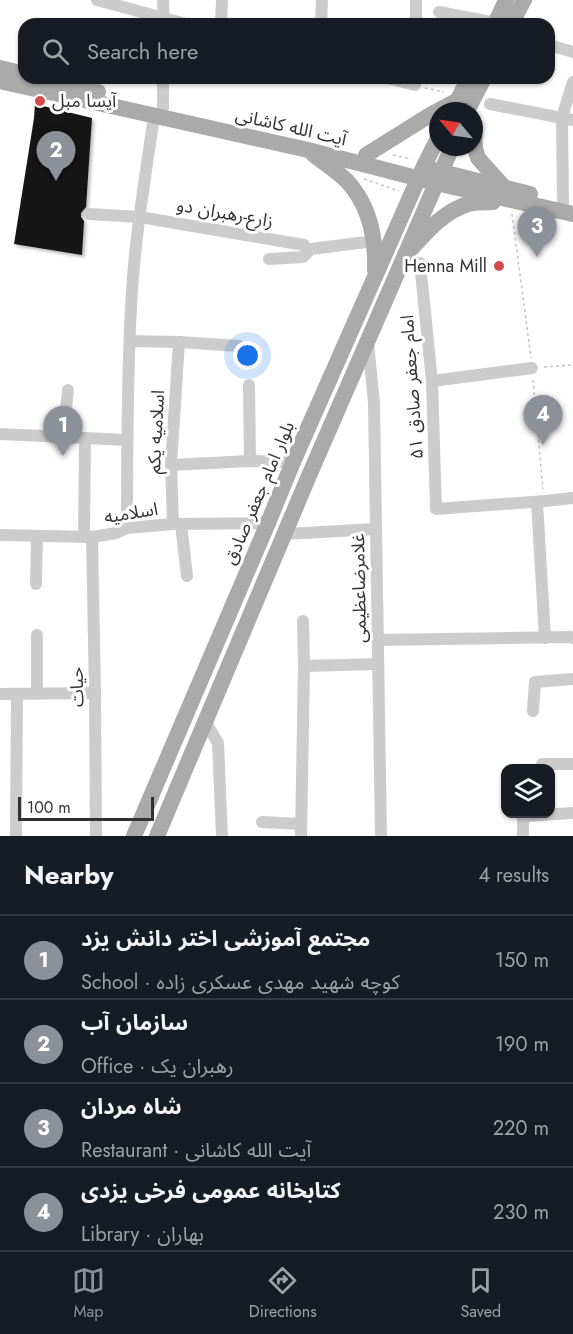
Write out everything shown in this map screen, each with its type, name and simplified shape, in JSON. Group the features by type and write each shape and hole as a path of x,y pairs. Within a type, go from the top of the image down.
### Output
{"main road":[{"path":"502,18 506,0"},
{"path":"507,18 524,0"},
{"path":"0,68 18,72"},
{"name":"آیت الله کاشانی","path":"0,81 366,155 421,173"},
{"name":"آیت الله کاشانی","path":"62,84 158,112 308,150 421,173 570,208"},
{"path":"465,102 468,84"},
{"path":"466,102 480,84"},
{"path":"366,155 429,116"},
{"path":"308,150 345,179 362,201 369,217 374,241 375,277"},
{"name":"بلوار امام جعفر صادق","path":"134,836 293,462 429,156"},
{"path":"157,836 448,156"},
{"path":"402,260 442,217 453,209 507,194 477,156"},
{"path":"217,642 218,645 229,649 238,644"},
{"path":"209,662 217,658 222,660 225,664 225,673"}],"street":[{"path":"97,0 154,18"},
{"path":"164,0 164,18"},
{"path":"221,18 222,0"},
{"path":"321,18 322,0"},
{"path":"416,0 416,18"},
{"path":"439,12 470,18"},
{"path":"555,47 573,52"},
{"path":"570,208 568,119 573,82"},
{"path":"127,528 131,307 140,217 162,84"},
{"path":"489,104 568,119"},
{"name":"زارع-رهبران دو","path":"89,214 140,217 304,245"},
{"path":"269,259 303,257 311,249 374,241"},
{"name":"امام جعفر صادق ۵۱","path":"420,263 432,381 436,509 541,502"},
{"name":"غلامرضاعظیمی","path":"368,339 374,403 381,836"},
{"path":"130,341 239,346"},
{"name":"اسلامیه یکم","path":"179,342 171,465 177,524 187,576"},
{"path":"432,381 532,368"},
{"path":"249,385 250,461"},
{"path":"63,438 68,390"},
{"path":"0,434 127,440"},
{"name":"حیات","path":"86,438 95,693 96,836"},
{"path":"171,465 250,461 293,462"},
{"path":"545,638 541,502 573,498"},
{"name":"اسلامیه","path":"0,536 88,537 116,533 127,528 177,524 268,523"},
{"path":"285,534 376,530"},
{"path":"36,536 36,584"},
{"path":"262,822 301,830 303,621"},
{"path":"37,694 38,635"},
{"path":"378,640 573,638"},
{"path":"304,666 378,664"},
{"path":"533,711 535,682 573,679"},
{"path":"0,694 95,693"},
{"path":"16,836 17,694"},
{"path":"205,721 218,743 222,836"},
{"path":"555,764 573,764"},
{"path":"555,814 573,813"},
{"path":"523,818 524,836"}],"path":[{"path":"420,84 458,102"},
{"path":"363,179 411,195"},
{"path":"507,194 532,368 541,502"},
{"path":"532,368 573,365"}],"building":[{"path":"35,104 92,118 86,207 81,213 84,221 82,255 14,244"}],"place":[{"name":"آیسا مبل","path":"40,101"},
{"name":"سازمان آب","path":"56,181"},
{"name":"شاه مردان","path":"537,257"},
{"name":"Henna Mill","path":"499,266"},
{"name":"کتابخانه عمومی فرخی یزدی","path":"543,445"},
{"name":"مجتمع آموزشی اختر دانش یزد","path":"63,456"}]}
